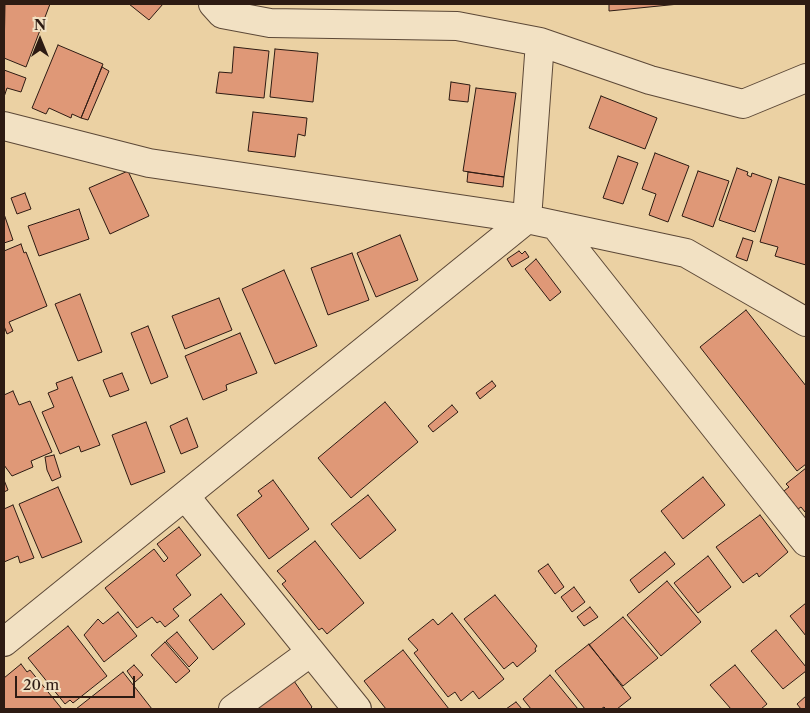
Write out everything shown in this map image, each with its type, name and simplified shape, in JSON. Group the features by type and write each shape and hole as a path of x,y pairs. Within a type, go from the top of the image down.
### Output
{"street":[{"path":"213,4 222,14 270,23 457,26 540,42 650,80 743,104 806,78"},
{"path":"4,642 527,219 540,42"},
{"path":"4,126 150,163 527,219 686,254 806,322"},
{"path":"555,225 806,542"},
{"path":"185,496 357,709"},
{"path":"233,709 311,652"}],"building":[{"path":"5,4 50,4 26,67 4,58"},
{"path":"129,4 163,4 149,20"},
{"path":"609,4 679,4 609,11"},
{"path":"58,45 103,64 81,118 72,114 71,118 49,108 46,114 32,108"},
{"path":"234,47 269,51 264,98 216,93 219,72 232,73"},
{"path":"275,49 318,53 313,102 270,97"},
{"path":"102,67 109,71 88,120 81,118"},
{"path":"4,70 26,78 21,92 7,88 4,97"},
{"path":"451,82 470,85 468,102 449,100"},
{"path":"476,88 516,93 504,177 463,171"},
{"path":"601,96 657,118 645,149 589,128"},
{"path":"253,112 307,118 305,136 298,134 295,157 248,151"},
{"path":"655,153 689,166 668,222 649,215 656,194 642,189"},
{"path":"618,156 638,163 623,204 603,198"},
{"path":"737,168 748,172 747,175 751,177 752,173 772,180 755,232 719,220"},
{"path":"128,171 149,216 110,234 89,188"},
{"path":"698,171 729,181 713,227 682,216"},
{"path":"468,172 504,177 503,187 467,182"},
{"path":"779,177 806,185 806,265 775,256 778,247 760,242"},
{"path":"25,193 31,209 17,214 11,198"},
{"path":"79,209 89,239 39,256 28,226"},
{"path":"4,214 13,240 4,243"},
{"path":"400,235 418,280 376,297 357,253"},
{"path":"743,238 753,241 747,261 736,257"},
{"path":"21,244 24,253 26,252 47,306 9,322 13,331 7,334 4,326 4,251"},
{"path":"519,251 522,254 525,251 529,257 512,267 507,259"},
{"path":"352,253 369,300 328,315 311,268"},
{"path":"536,259 561,292 550,301 525,269"},
{"path":"284,270 317,346 275,364 242,289"},
{"path":"80,294 102,352 78,361 55,304"},
{"path":"219,298 232,330 185,349 172,316"},
{"path":"746,310 806,386 806,464 797,471 700,347"},
{"path":"148,326 168,377 151,384 131,333"},
{"path":"240,333 257,373 226,385 227,390 203,400 185,356"},
{"path":"122,373 129,390 110,397 103,380"},
{"path":"72,377 100,445 81,452 79,446 60,454 42,412 54,407 48,393 58,389 56,383"},
{"path":"492,381 496,386 480,399 476,393"},
{"path":"13,391 19,405 30,401 52,452 31,461 33,467 12,476 4,465 4,395"},
{"path":"385,402 418,442 351,498 318,458"},
{"path":"452,405 458,412 433,432 428,426"},
{"path":"187,418 198,447 181,454 170,426"},
{"path":"146,422 165,472 131,485 112,435"},
{"path":"54,455 61,477 52,481 47,470 45,457"},
{"path":"806,468 805,512 801,507 798,509 784,491 789,487 786,484"},
{"path":"703,477 725,505 683,539 661,511"},
{"path":"4,480 8,490 4,492"},
{"path":"273,480 309,529 269,559 237,515 262,496 258,491"},
{"path":"58,487 82,542 42,558 19,504"},
{"path":"368,495 396,530 360,559 331,524"},
{"path":"13,505 34,558 20,563 18,556 4,562 4,509"},
{"path":"760,515 788,552 759,577 757,573 743,583 716,547"},
{"path":"179,527 201,555 176,575 191,595 173,609 179,616 165,627 160,621 157,623 152,617 137,628 105,588 154,549 164,562 168,558 157,544"},
{"path":"315,541 364,603 327,634 322,628 319,630 282,584 286,581 277,571"},
{"path":"665,552 675,564 639,593 630,580"},
{"path":"708,556 731,587 698,613 674,583"},
{"path":"548,564 564,587 555,594 538,571"},
{"path":"667,581 701,622 661,656 627,615"},
{"path":"574,587 585,602 572,612 561,597"},
{"path":"221,594 245,624 213,650 189,620"},
{"path":"495,595 537,646 536,651 517,667 513,662 504,669 464,619"},
{"path":"806,603 806,636 790,616"},
{"path":"590,607 598,617 584,626 577,617"},
{"path":"118,612 137,636 104,662 84,635 98,619 103,624"},
{"path":"452,613 504,679 479,699 473,691 461,701 455,692 448,697 414,653 418,650 408,639 433,619 438,625"},
{"path":"623,617 658,658 623,686 589,645"},
{"path":"68,626 107,676 73,703 70,700 65,704 28,658"},
{"path":"776,630 806,667 806,671 783,689 751,651"},
{"path":"177,632 198,658 189,667 166,641"},
{"path":"165,642 190,671 176,683 151,655"},
{"path":"589,644 631,698 617,709 606,709 604,707 601,709 585,709 555,671"},
{"path":"403,650 449,709 386,709 364,681"},
{"path":"21,664 27,672 30,670 62,709 4,709 4,678"},
{"path":"134,665 143,675 135,682 127,671"},
{"path":"735,665 767,704 761,709 731,709 710,685"},
{"path":"123,672 152,709 76,709"},
{"path":"550,675 578,709 531,709 523,699"},
{"path":"294,681 312,707 310,709 255,709"},
{"path":"806,696 806,709 801,709 797,704"},
{"path":"516,702 522,709 506,709"}]}
